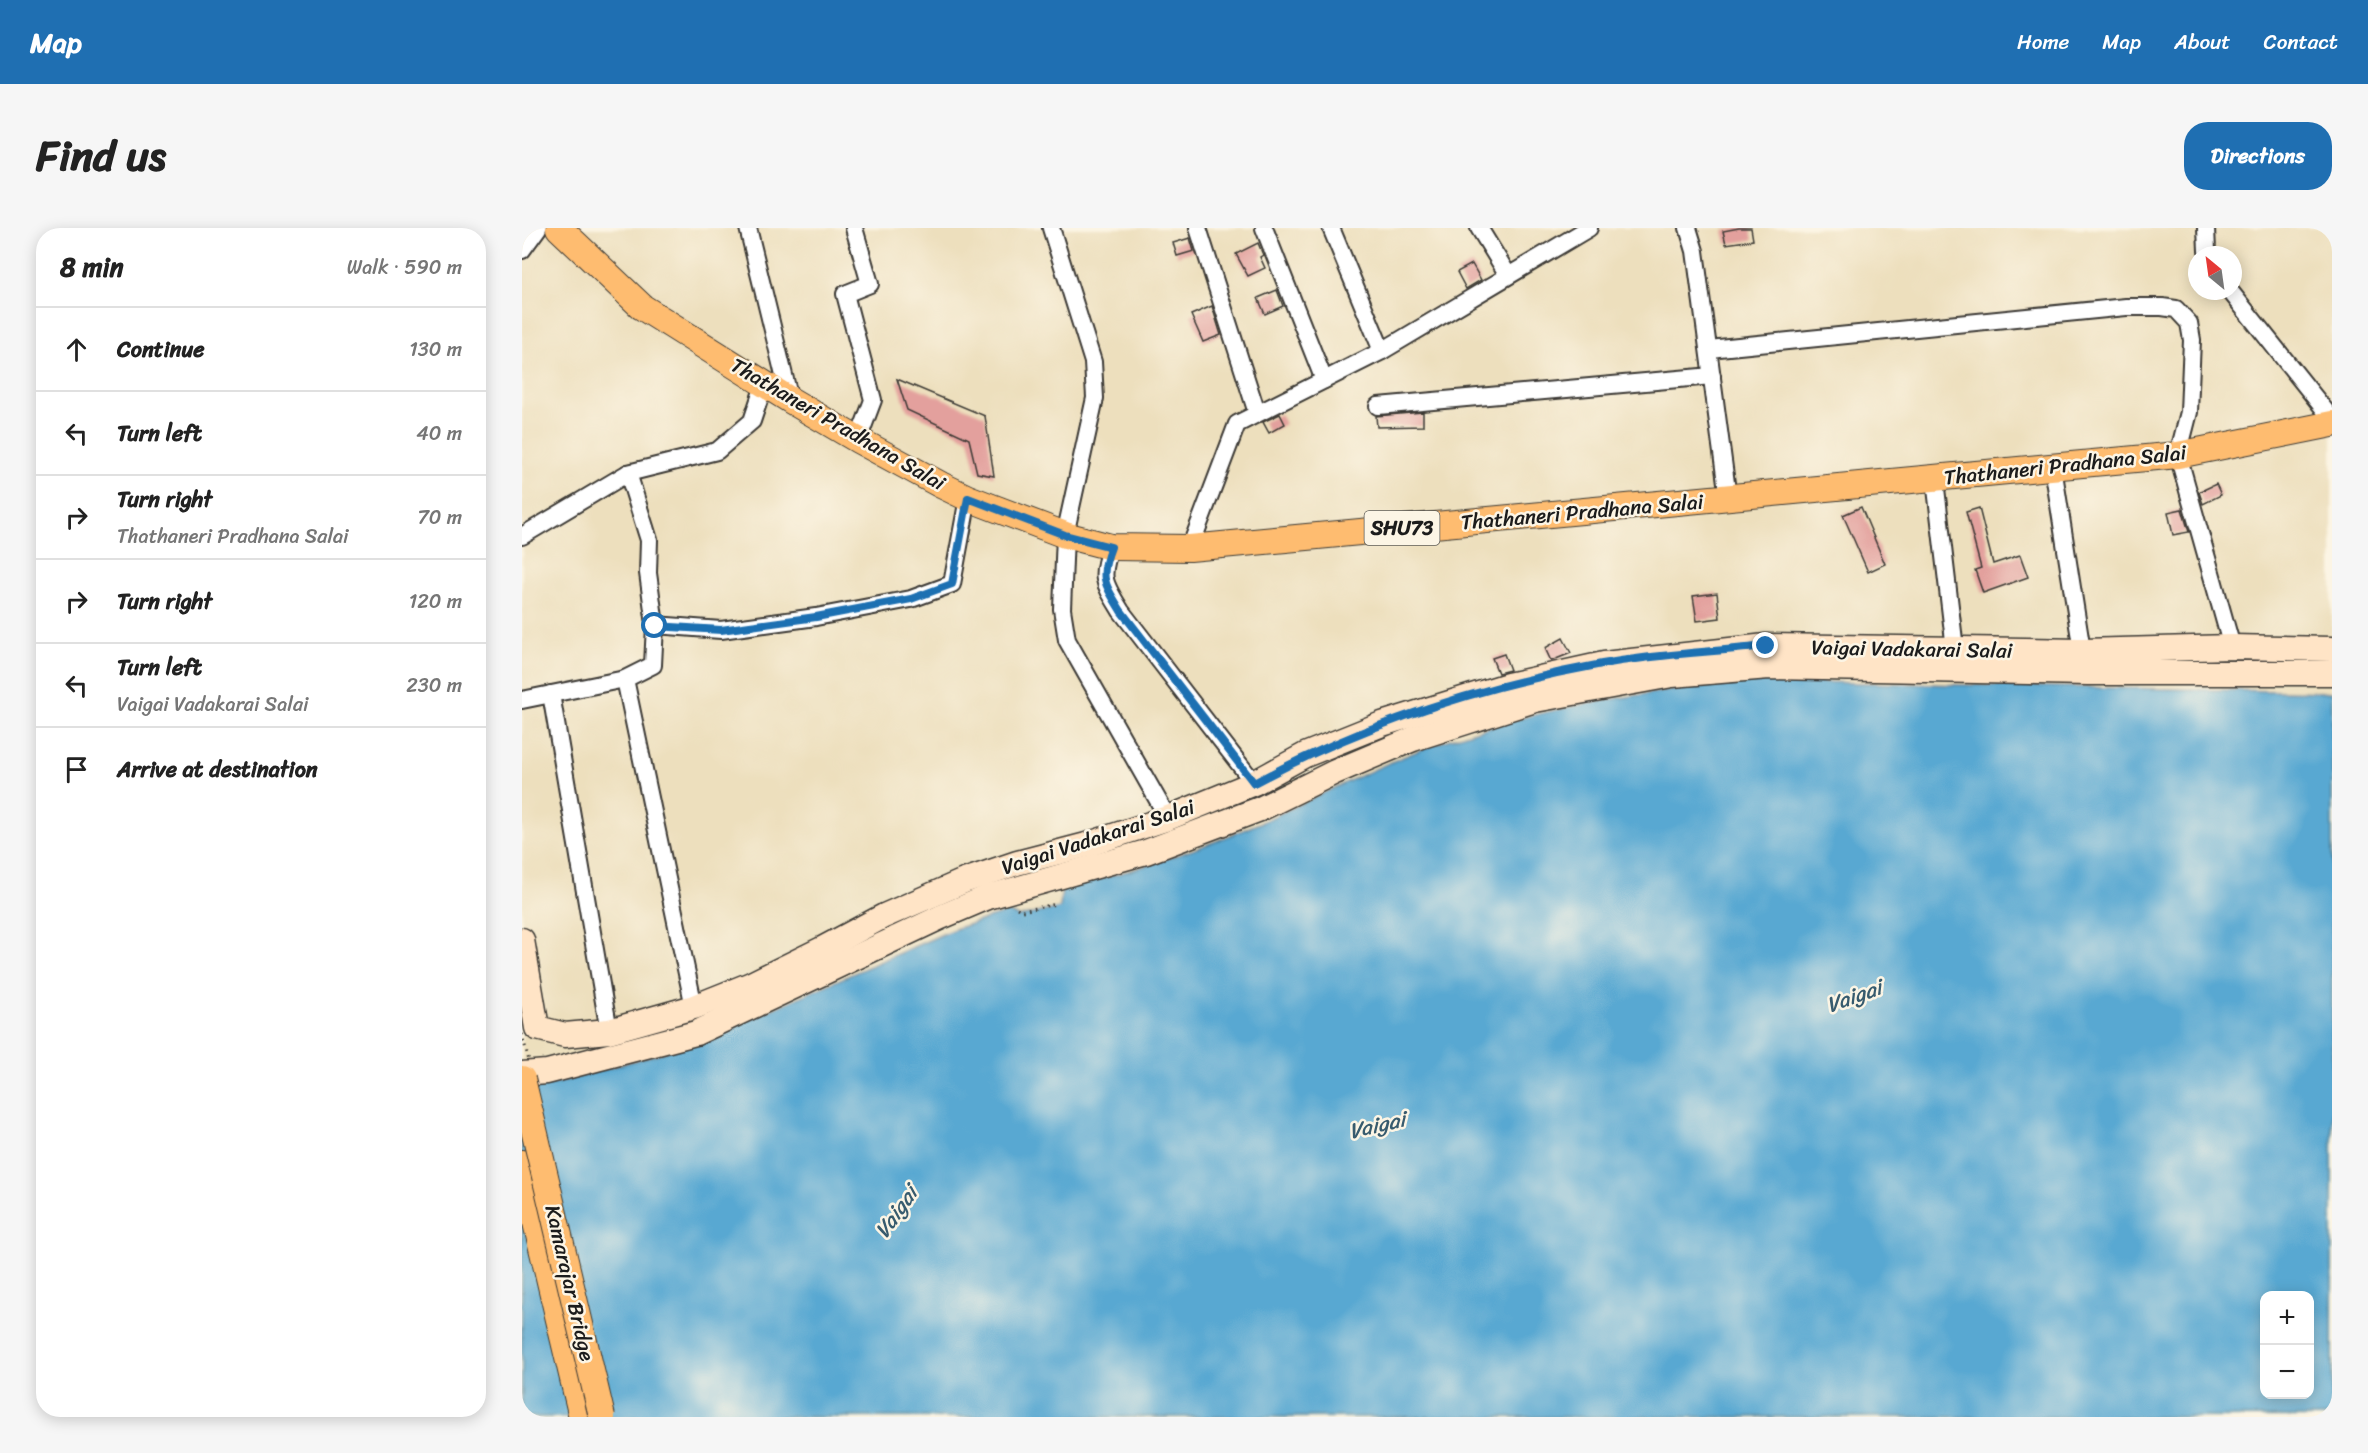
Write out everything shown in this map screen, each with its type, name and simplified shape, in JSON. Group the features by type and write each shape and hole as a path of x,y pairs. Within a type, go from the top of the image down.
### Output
{"main road":[{"name":"Thathaneri Pradhana Salai","path":"559,228 642,307 858,440 968,498 1065,535 1111,547 1190,548 1935,480 2178,455 2332,424"},
{"name":"Vaigai Vadakarai Salai","path":"522,940 537,1028 566,1035 609,1031 694,1007 749,985 884,916 939,891 1017,863 1086,845 1168,818 1254,783 1305,755 1382,724 1508,685 1604,664 1766,646 2082,651 2232,647 2332,648"},
{"name":"Vaigai Vadakarai Salai","path":"522,1076 547,1072 696,1033 988,897 1146,852 1260,809 1335,772 1413,739 1535,700 1672,675 1769,667 2332,673"},
{"name":"Kamarajar Bridge","path":"522,1076 602,1417"},
{"name":"Kamarajar Bridge","path":"522,1163 582,1417"}],"street":[{"path":"522,250 538,228"},
{"path":"748,228 790,400"},
{"path":"854,228 870,284 845,294 873,400 858,440"},
{"path":"1051,228 1093,362 1095,398 1065,535 1062,609 1067,640 1168,818"},
{"path":"1198,228 1257,413"},
{"path":"1264,228 1324,380"},
{"path":"1331,228 1382,351"},
{"path":"1479,228 1508,275"},
{"path":"1190,548 1237,424 1382,351 1589,228"},
{"path":"1689,228 1695,251 1728,498"},
{"path":"2206,228 2206,246"},
{"path":"2237,300 2332,419"},
{"path":"1709,349 2126,307 2176,309 2189,323 2192,340 2189,412 2178,455 2232,647"},
{"path":"1378,406 1712,376"},
{"path":"522,536 628,473 717,451 752,421 765,382"},
{"path":"2053,467 2082,651"},
{"path":"522,700 625,679 652,665 655,626 648,573 650,540 628,473"},
{"path":"1935,480 1955,649"},
{"path":"655,626 721,630 816,617 911,599 952,584 968,498"},
{"path":"1111,547 1103,568 1107,588 1121,611 1254,783"},
{"path":"625,679 694,1007"},
{"path":"551,694 609,1031"}],"water":[{"name":"Vaigai","path":"1762,681 2332,692 2332,1417 522,1417 522,1090 557,1083 695,1043 952,930 1007,912 1019,917 1060,908 1062,889 1190,851 1264,821 1379,767 1450,739 1526,717 1643,694"}],"building":[{"path":"1751,228 1753,240 1726,244 1723,231"},
{"path":"1190,238 1194,251 1177,256 1173,243"},
{"path":"1258,243 1263,255 1260,257 1265,268 1248,276 1236,254"},
{"path":"1472,264 1481,280 1466,289 1457,272"},
{"path":"1277,290 1283,306 1265,314 1258,298"},
{"path":"1212,306 1221,335 1203,342 1191,315"},
{"path":"897,379 985,416 994,476 977,473 969,439 907,410"},
{"path":"1423,412 1423,426 1377,427 1376,416"},
{"path":"1280,414 1285,424 1269,433 1263,422"},
{"path":"2216,484 2221,495 2203,504 2199,492"},
{"path":"1861,507 1885,564 1868,572 1843,515"},
{"path":"1979,508 1993,564 2020,555 2028,577 1983,593 1975,570 1981,568 1966,512"},
{"path":"2182,509 2189,532 2173,535 2168,512"},
{"path":"1717,593 1720,618 1697,621 1693,596"},
{"path":"1563,638 1571,653 1551,661 1545,648"},
{"path":"1504,654 1510,670 1498,673 1492,658"}],"route":[{"path":"655,626 721,630 816,617 911,599 952,584 968,498 1065,535 1111,547 1103,568 1107,588 1121,611 1254,783 1305,755 1382,724 1508,685 1604,664 1766,646"}]}
